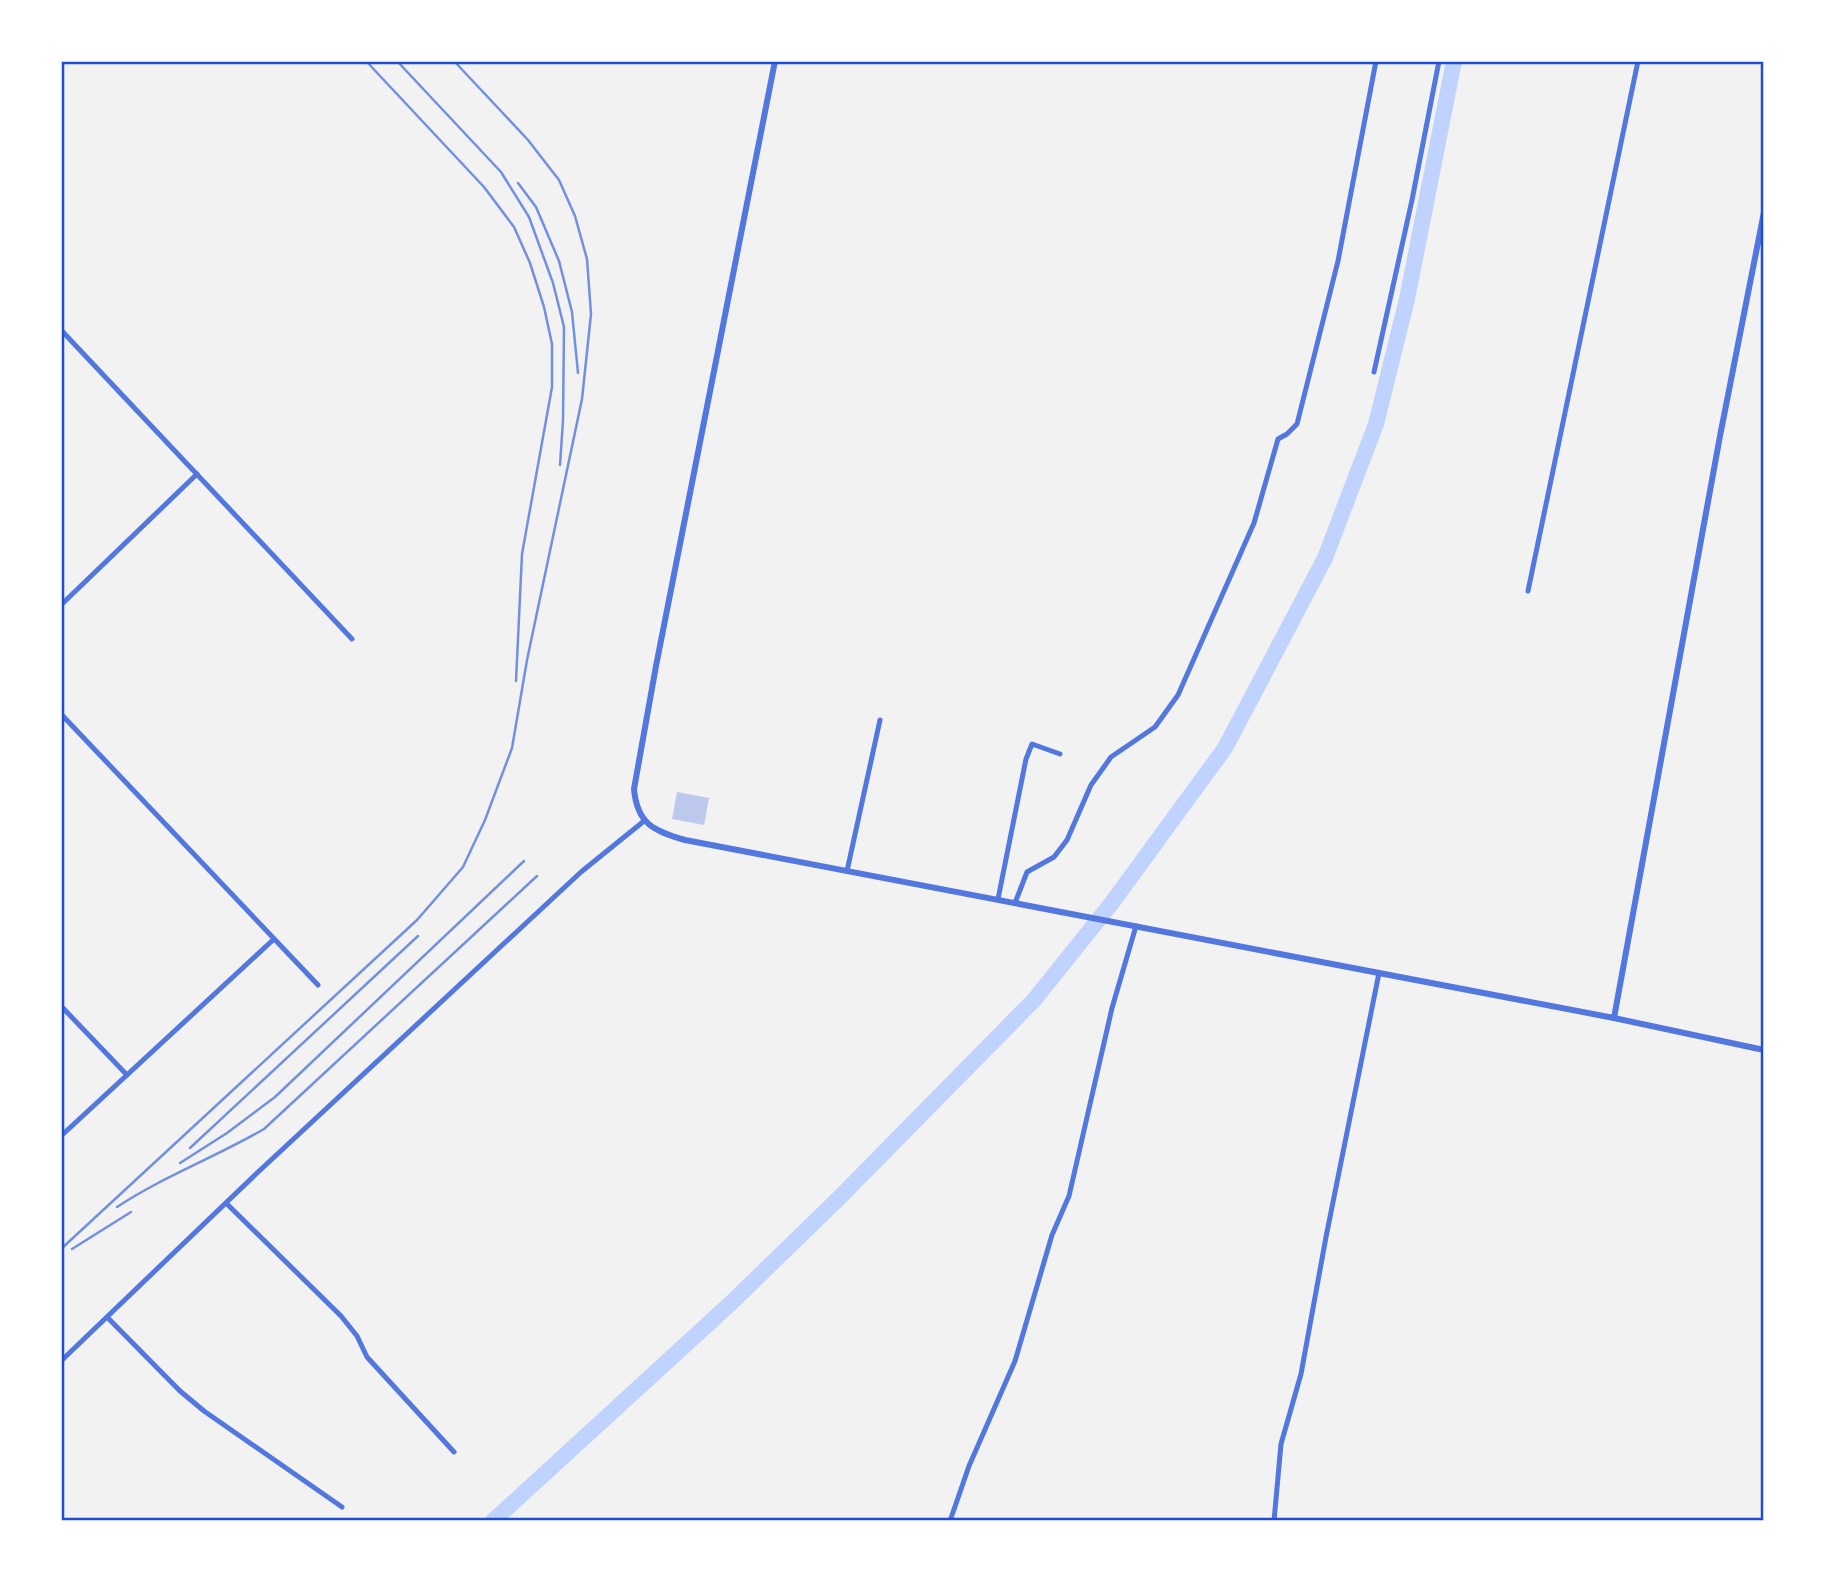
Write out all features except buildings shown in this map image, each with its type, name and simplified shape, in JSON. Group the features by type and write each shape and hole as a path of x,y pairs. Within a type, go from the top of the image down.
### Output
{"street":[{"path":"775,61 658,653 634,789 635,801 644,821 669,835 685,840 1614,1018 1764,1050"},
{"path":"1015,903 1027,872 1054,857 1067,840 1091,785 1111,757 1155,727 1178,695 1254,523 1278,439 1297,424 1338,261 1376,61"},
{"path":"1374,372 1439,61"},
{"path":"1528,591 1638,61"},
{"path":"1614,1018 1715,463 1764,212"},
{"path":"61,330 352,639"},
{"path":"61,605 197,474"},
{"path":"61,714 318,985"},
{"path":"847,870 880,720"},
{"path":"998,899 1026,759 1032,744 1060,754"},
{"path":"61,1361 581,872 644,821"},
{"path":"950,1521 969,1466 1015,1361 1052,1235 1069,1196 1112,1008 1136,926"},
{"path":"61,1136 274,939"},
{"path":"1274,1521 1280,1444 1301,1374 1379,973"},
{"path":"61,1006 127,1075"},
{"path":"226,1203 341,1316 357,1336 367,1357 454,1452"},
{"path":"107,1317 180,1391 204,1411 342,1507"}],"waterway":[{"path":"493,1521 731,1303 840,1197 1034,1000 1111,904 1225,748 1325,558 1376,424 1407,299 1454,61"}],"railway":[{"path":"366,61 484,187 514,227 530,263 544,307 552,344 552,387 522,554 516,681"},
{"path":"397,61 501,172 529,217 553,283 564,327 560,465"},
{"path":"61,1249 417,920 463,867 485,820 512,748 527,660 582,399 591,314 587,259 575,216 559,180 528,140 454,61"},
{"path":"518,183 536,207 559,261 572,312 578,373"},
{"path":"180,1163 227,1133 275,1097 524,861"},
{"path":"117,1207 264,1129 537,876"},
{"path":"190,1148 418,936"},
{"path":"72,1249 131,1212"}]}
